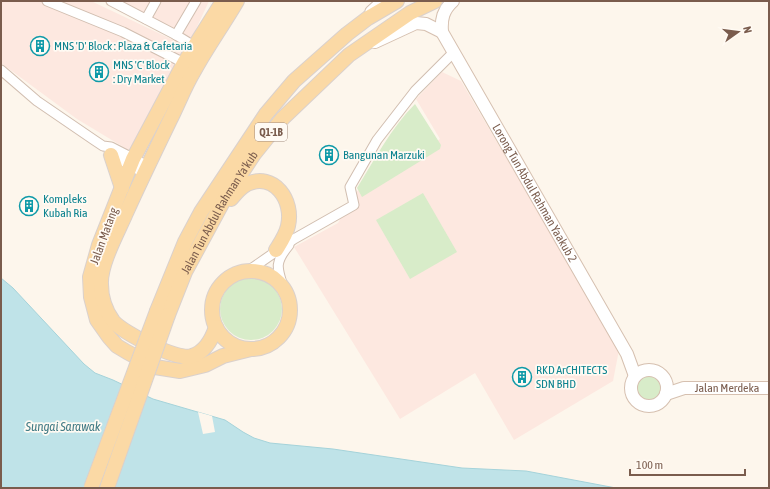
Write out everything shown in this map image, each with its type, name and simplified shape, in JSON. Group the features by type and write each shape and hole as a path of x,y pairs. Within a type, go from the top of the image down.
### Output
{"main road":[{"path":"122,188 120,156 132,150 142,142 184,63 223,1"},
{"name":"Jalan Matang","path":"216,327 208,344 201,351 191,357 170,353 132,335 114,322 107,311 103,300 101,282 105,262 146,170 193,72 237,1"},
{"name":"Jalan Tun Abdul Rahman Ya'kub","path":"162,313 185,242 201,212 266,114 294,81 347,34 368,18 396,1"},
{"name":"Jalan Tun Abdul Rahman Ya'kub","path":"162,313 225,198 254,154 283,118 320,81 363,45 410,13 435,1"},
{"name":"Jalan Matang","path":"120,156 122,188 99,244 90,277 91,297 94,310 97,320 103,329 117,346 155,367 167,370 180,371 194,368 205,365 223,356 251,349"},
{"path":"212,222 236,192 246,184 266,181 277,187 288,203 289,225 285,236 276,250"},
{"path":"248,271 257,271 269,275 284,289 289,305 288,320 282,333 272,342 259,348 251,349 237,346 221,334 216,327 212,312 214,297 222,284 230,278 248,271"},
{"path":"91,488 162,313"},
{"path":"107,488 162,313"}],"street":[{"path":"47,1 123,32 184,63"},
{"path":"111,1 194,46"},
{"path":"146,19 156,1"},
{"path":"176,35 196,1"},
{"path":"368,18 369,12 381,1"},
{"path":"442,32 441,19 446,7 453,1"},
{"path":"363,45 377,42 416,23 426,24 442,32"},
{"name":"Lorong Tun Abdul Rahman Yaakub 2","path":"442,32 627,354"},
{"path":"248,271 276,250 354,205 350,187 377,140 415,91 454,52"},
{"path":"1,70 37,101 120,156 146,170"},
{"path":"284,289 278,272 278,264 281,255 294,239"},
{"path":"627,354 648,370"},
{"path":"627,354 635,376"},
{"path":"666,381 666,394 655,406 643,406 633,398 630,388 632,380 640,372 648,370 653,370 666,381 684,388"},
{"path":"666,394 684,388"},
{"name":"Jalan Merdeka","path":"684,388 769,388"}],"shaded area":[{"path":"1,1 91,1 188,47 130,151 77,119 1,63"},
{"path":"114,1 209,1 190,42"},
{"path":"442,72 461,81 619,350 613,381 514,440 475,373 400,419 294,247 338,223 353,196 361,187 440,139 416,99"}],"green space":[{"path":"415,104 441,145 440,149 362,197 357,188 391,133"},
{"path":"423,193 457,252 410,279 376,220"},
{"path":"245,278 257,278 273,287 280,297 282,309 280,321 273,331 257,340 245,340 234,335 225,326 220,315 220,303 225,292 234,283"},
{"path":"649,372 655,373 662,379 665,388 664,394 658,401 649,404 643,403 636,397 633,388 634,382 640,375"}],"water":[{"name":"Sungai Sarawak","path":"1,278 13,288 84,364 95,373 153,399 225,420 254,438 270,443 333,449 462,468 526,471 616,488 1,488"}],"pier":[{"path":"198,412 212,416 215,432 203,434"}],"place":[{"name":"MNS 'D' Block : Plaza & Cafetaria","path":"40,46"},
{"name":"MNS 'C' Block : Dry Market","path":"99,72"},
{"name":"Bangunan Marzuki","path":"329,155"},
{"name":"Kompleks Kubah Ria","path":"29,206"},
{"name":"RKD ArCHITECTS SDN BHD","path":"522,377"}]}
